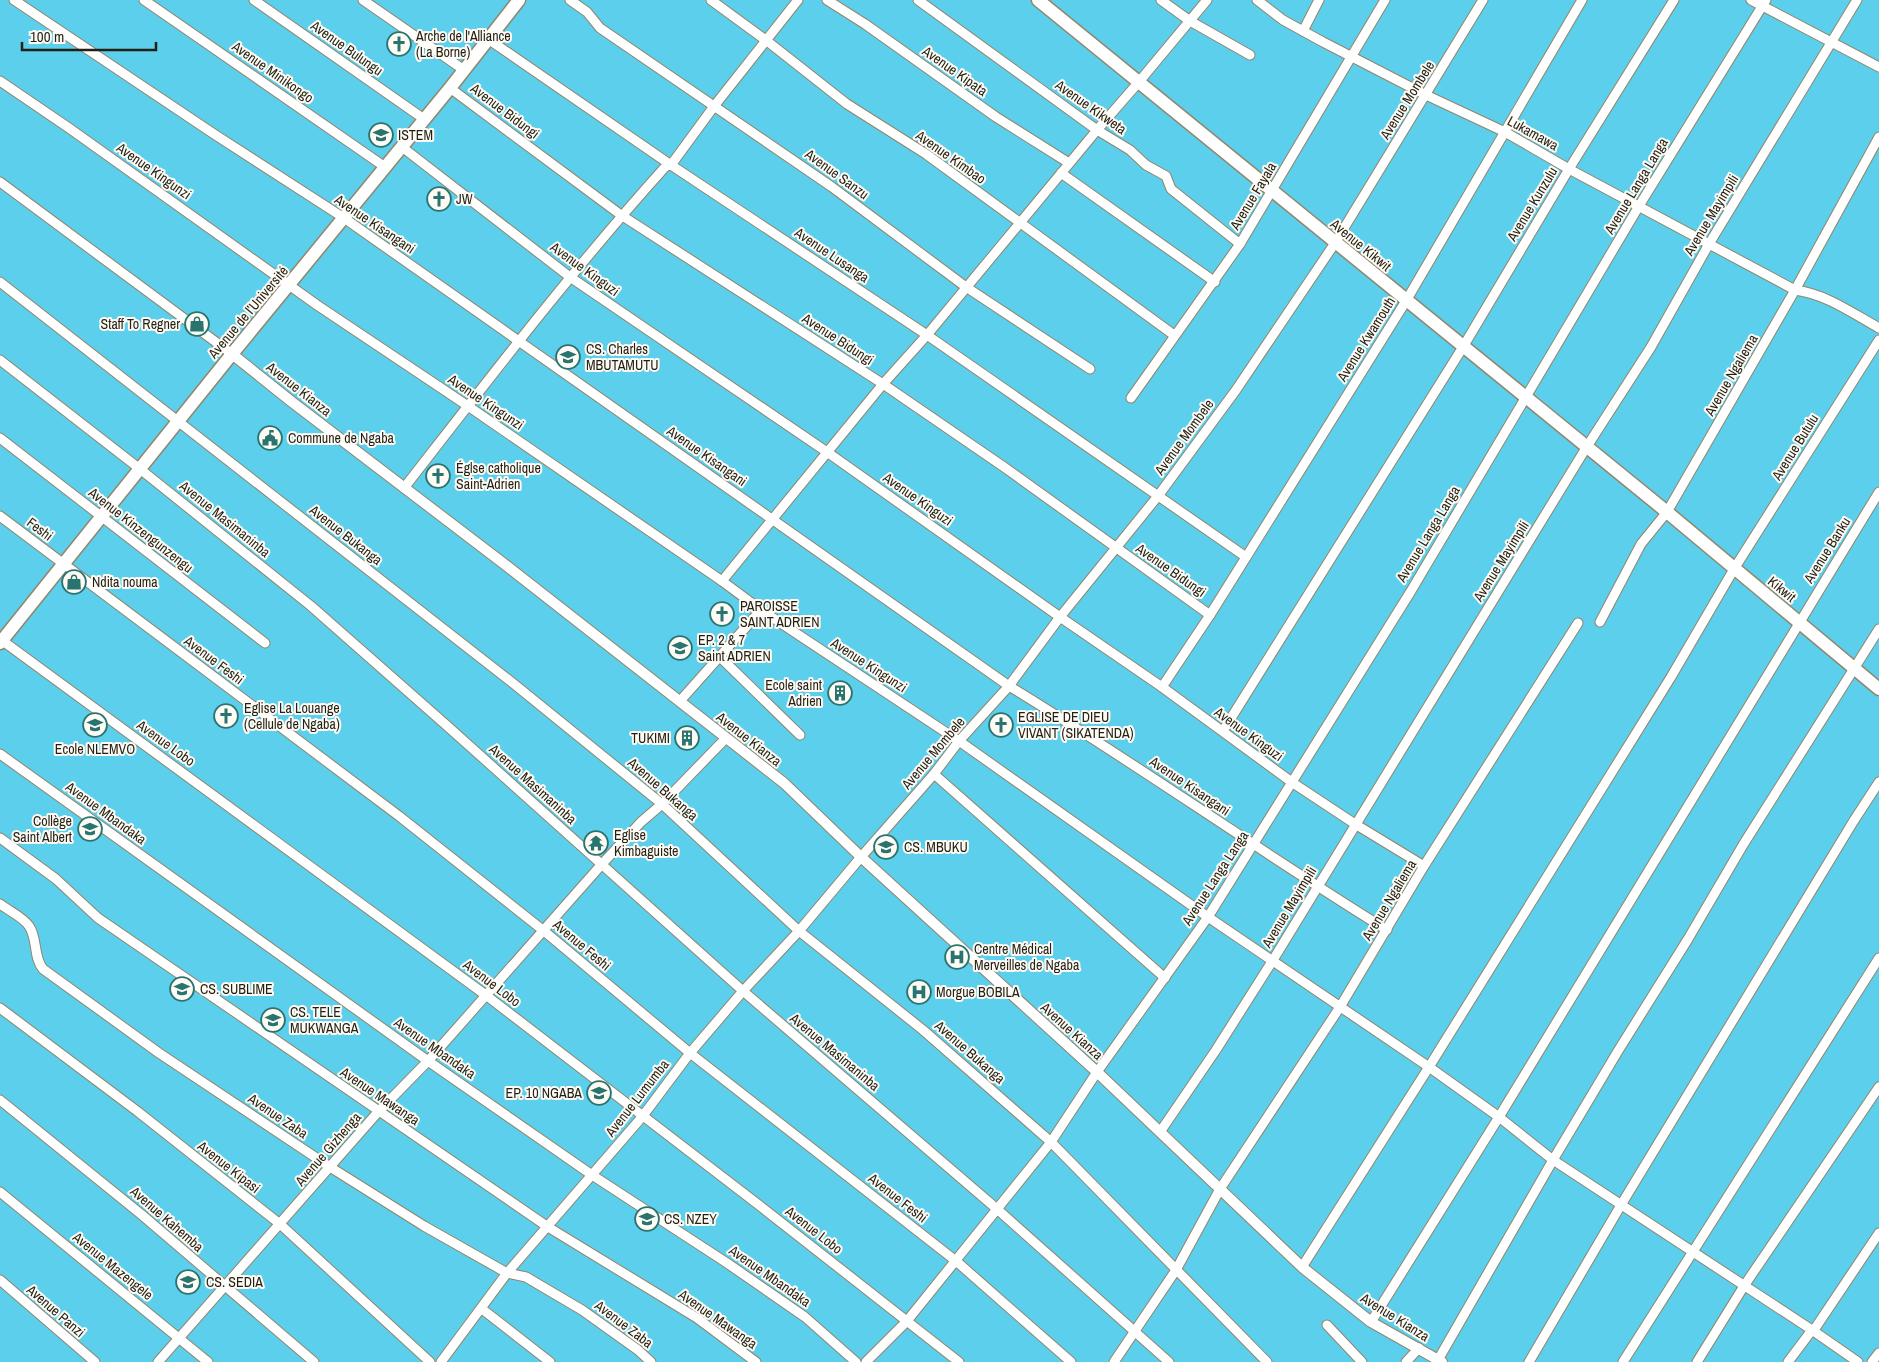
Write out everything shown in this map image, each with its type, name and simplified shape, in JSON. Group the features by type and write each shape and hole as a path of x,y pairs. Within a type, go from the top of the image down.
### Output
{"main road":[{"name":"Avenue de l’Université","path":"1,641 232,354 450,88 519,0"},
{"name":"Avenue Kikwit","path":"1038,0 1667,512"},
{"name":"Kikwit","path":"1667,512 1879,689"}],"street":[{"name":"Avenue Kisangani","path":"14,0 206,129 344,218 1009,686 1079,729 1317,887 1387,930"},
{"name":"Avenue Minikongo","path":"144,0 385,167"},
{"name":"Avenue Bulungu","path":"254,0 424,119"},
{"path":"363,0 464,70"},
{"name":"Avenue Sanzu","path":"570,0 587,12 600,28 832,187 966,287 1090,368"},
{"name":"Avenue Kimbao","path":"711,0 847,104 926,154 1019,224 1174,335"},
{"path":"404,488 519,340 621,215 666,166 671,164 798,0"},
{"name":"Avenue Kipata","path":"827,0 865,24 996,117 1069,163"},
{"name":"Avenue Kikweta","path":"918,0 1097,130 1130,150 1146,165 1166,176 1171,189 1240,244"},
{"path":"1161,0 1190,21 1250,55"},
{"path":"722,581 883,384 927,335 1207,0"},
{"name":"Lukamawa","path":"1257,0 1283,20 1352,57 1426,95 1505,132 1569,169 1795,290 1821,296 1879,328"},
{"path":"1303,31 1320,0"},
{"name":"Avenue Fayala","path":"1130,398 1174,335 1215,282 1240,244 1385,0"},
{"name":"Avenue Mombele","path":"861,857 934,774 959,741 1009,686 1060,618 1158,496 1236,390 1335,242 1484,0"},
{"name":"Avenue Kwamouth","path":"1162,687 1210,615 1406,301 1582,0"},
{"name":"Avenue Kunzulu","path":"1462,347 1674,0"},
{"path":"1751,0 1764,3 1879,67"},
{"name":"Avenue Mayimpili","path":"1160,1132 1216,1050 1273,960 1586,448 1650,347 1857,0"},
{"name":"Avenue Langa Langa","path":"866,1362 907,1321 1051,1142 1097,1072 1208,917 1411,591 1639,206 1764,3"},
{"name":"Avenue Lusanga","path":"488,39 927,335 1246,557"},
{"name":"Avenue Kingunzi","path":"0,80 318,305 468,406 722,581 761,610 959,741 1208,917 1499,1116 1553,1160 1858,1362"},
{"name":"Avenue Bidungi","path":"450,88 621,215 883,384 1004,467 1210,615"},
{"name":"Avenue Ngaliema","path":"1600,622 1641,544 1667,512 1795,290 1879,137"},
{"name":"Avenue Kinguzi","path":"402,147 570,277 827,452 1060,618 1162,687 1293,783 1424,866"},
{"path":"1061,173 1215,282"},
{"name":"Avenue Kianza","path":"0,182 232,354 503,563 784,784 861,857 1097,1072 1302,1268 1371,1322 1440,1361"},
{"name":"Avenue Bukanga","path":"0,282 514,684 662,804 799,931 923,1030 1051,1142 1267,1362"},
{"name":"Avenue Butulu","path":"1302,1268 1671,677 1734,569 1879,340"},
{"path":"1223,731 1462,347"},
{"name":"Avenue Masimaninba","path":"0,360 311,606 602,864 742,992 997,1209 1169,1362"},
{"name":"Avenue Kinzengunzengu","path":"0,438 265,643"},
{"name":"Avenue Banku","path":"1371,1322 1499,1116 1879,492"},
{"name":"Feshi","path":"0,516 64,564"},
{"name":"Avenue Feshi","path":"64,564 399,816 544,931 690,1053 956,1261 1071,1362"},
{"path":"680,701 761,610"},
{"name":"Avenue Ngaliema","path":"1114,1362 1176,1270 1220,1189 1340,1007 1424,866 1578,623"},
{"path":"1440,1361 1553,1160 1743,845 1879,629"},
{"name":"Avenue Lobo","path":"1,641 487,996 959,1362"},
{"path":"720,657 800,735"},
{"name":"Avenue Gizhenga","path":"158,1362 378,1112 428,1061 487,996 602,864 641,822 662,804 726,738"},
{"name":"Avenue Mbandaka","path":"0,754 428,1061 592,1175 727,1263 805,1317 856,1362"},
{"path":"934,774 1165,978"},
{"path":"1530,1362 1620,1205 1879,782"},
{"name":"Avenue Mawanga","path":"0,838 56,879 98,918 548,1227 697,1318 756,1362"},
{"name":"Avenue Lumumba","path":"441,1362 507,1274 642,1116 690,1053 742,992 799,931 861,857"},
{"name":"Avenue Zaba","path":"0,904 29,926 33,934 38,960 43,969 159,1053 330,1167 424,1226 507,1274 526,1277 582,1310 651,1362"},
{"path":"1623,1362 1879,958"},
{"name":"Avenue Kipasi","path":"0,1008 137,1111 280,1224 430,1362"},
{"path":"1697,1362 1744,1286 1879,1087"},
{"name":"Avenue Kahemba","path":"0,1100 142,1214 314,1362"},
{"name":"Avenue Mazengele","path":"0,1192 208,1362"},
{"path":"1788,1362 1816,1327 1879,1232"},
{"name":"Avenue Panzi","path":"0,1280 95,1362"},
{"path":"482,1309 550,1362"},
{"path":"1326,1325 1362,1362"},
{"path":"1406,1362 1419,1348"},
{"path":"1872,1362 1879,1354"}],"water":[{"path":"0,0 1879,0 1879,1362 0,1362"}],"place":[{"name":"Arche de l'Alliance (La Borne)","path":"399,44"},
{"name":"ISTEM","path":"381,135"},
{"name":"JW","path":"439,199"},
{"name":"Staff To Regner","path":"197,324"},
{"name":"CS. Charles MBUTAMUTU","path":"568,357"},
{"name":"Commune de Ngaba","path":"270,438"},
{"name":"Églse catholique Saint-Adrien","path":"438,476"},
{"name":"Ndita nouma","path":"74,582"},
{"name":"PAROISSE SAINT ADRIEN","path":"722,614"},
{"name":"EP. 2 & 7 Saint ADRIEN","path":"680,648"},
{"name":"Ecole saint Adrien","path":"840,693"},
{"name":"Eglise La Louange (Cellule de Ngaba)","path":"226,716"},
{"name":"Ecole NLEMVO","path":"95,725"},
{"name":"EGLISE DE DIEU VIVANT (SIKATENDA)","path":"1001,725"},
{"name":"TUKIMI","path":"687,738"},
{"name":"Collège Saint Albert","path":"90,829"},
{"name":"Eglise Kimbaguiste","path":"596,843"},
{"name":"CS. MBUKU","path":"886,847"},
{"name":"Centre Médical Merveilles de Ngaba","path":"957,957"},
{"name":"CS. SUBLIME","path":"182,989"},
{"name":"Morgue BOBILA","path":"919,992"},
{"name":"CS. TELE MUKWANGA","path":"273,1020"},
{"name":"EP. 10 NGABA","path":"599,1093"},
{"name":"CS. NZEY","path":"647,1219"},
{"name":"CS. SEDIA","path":"188,1282"}]}
